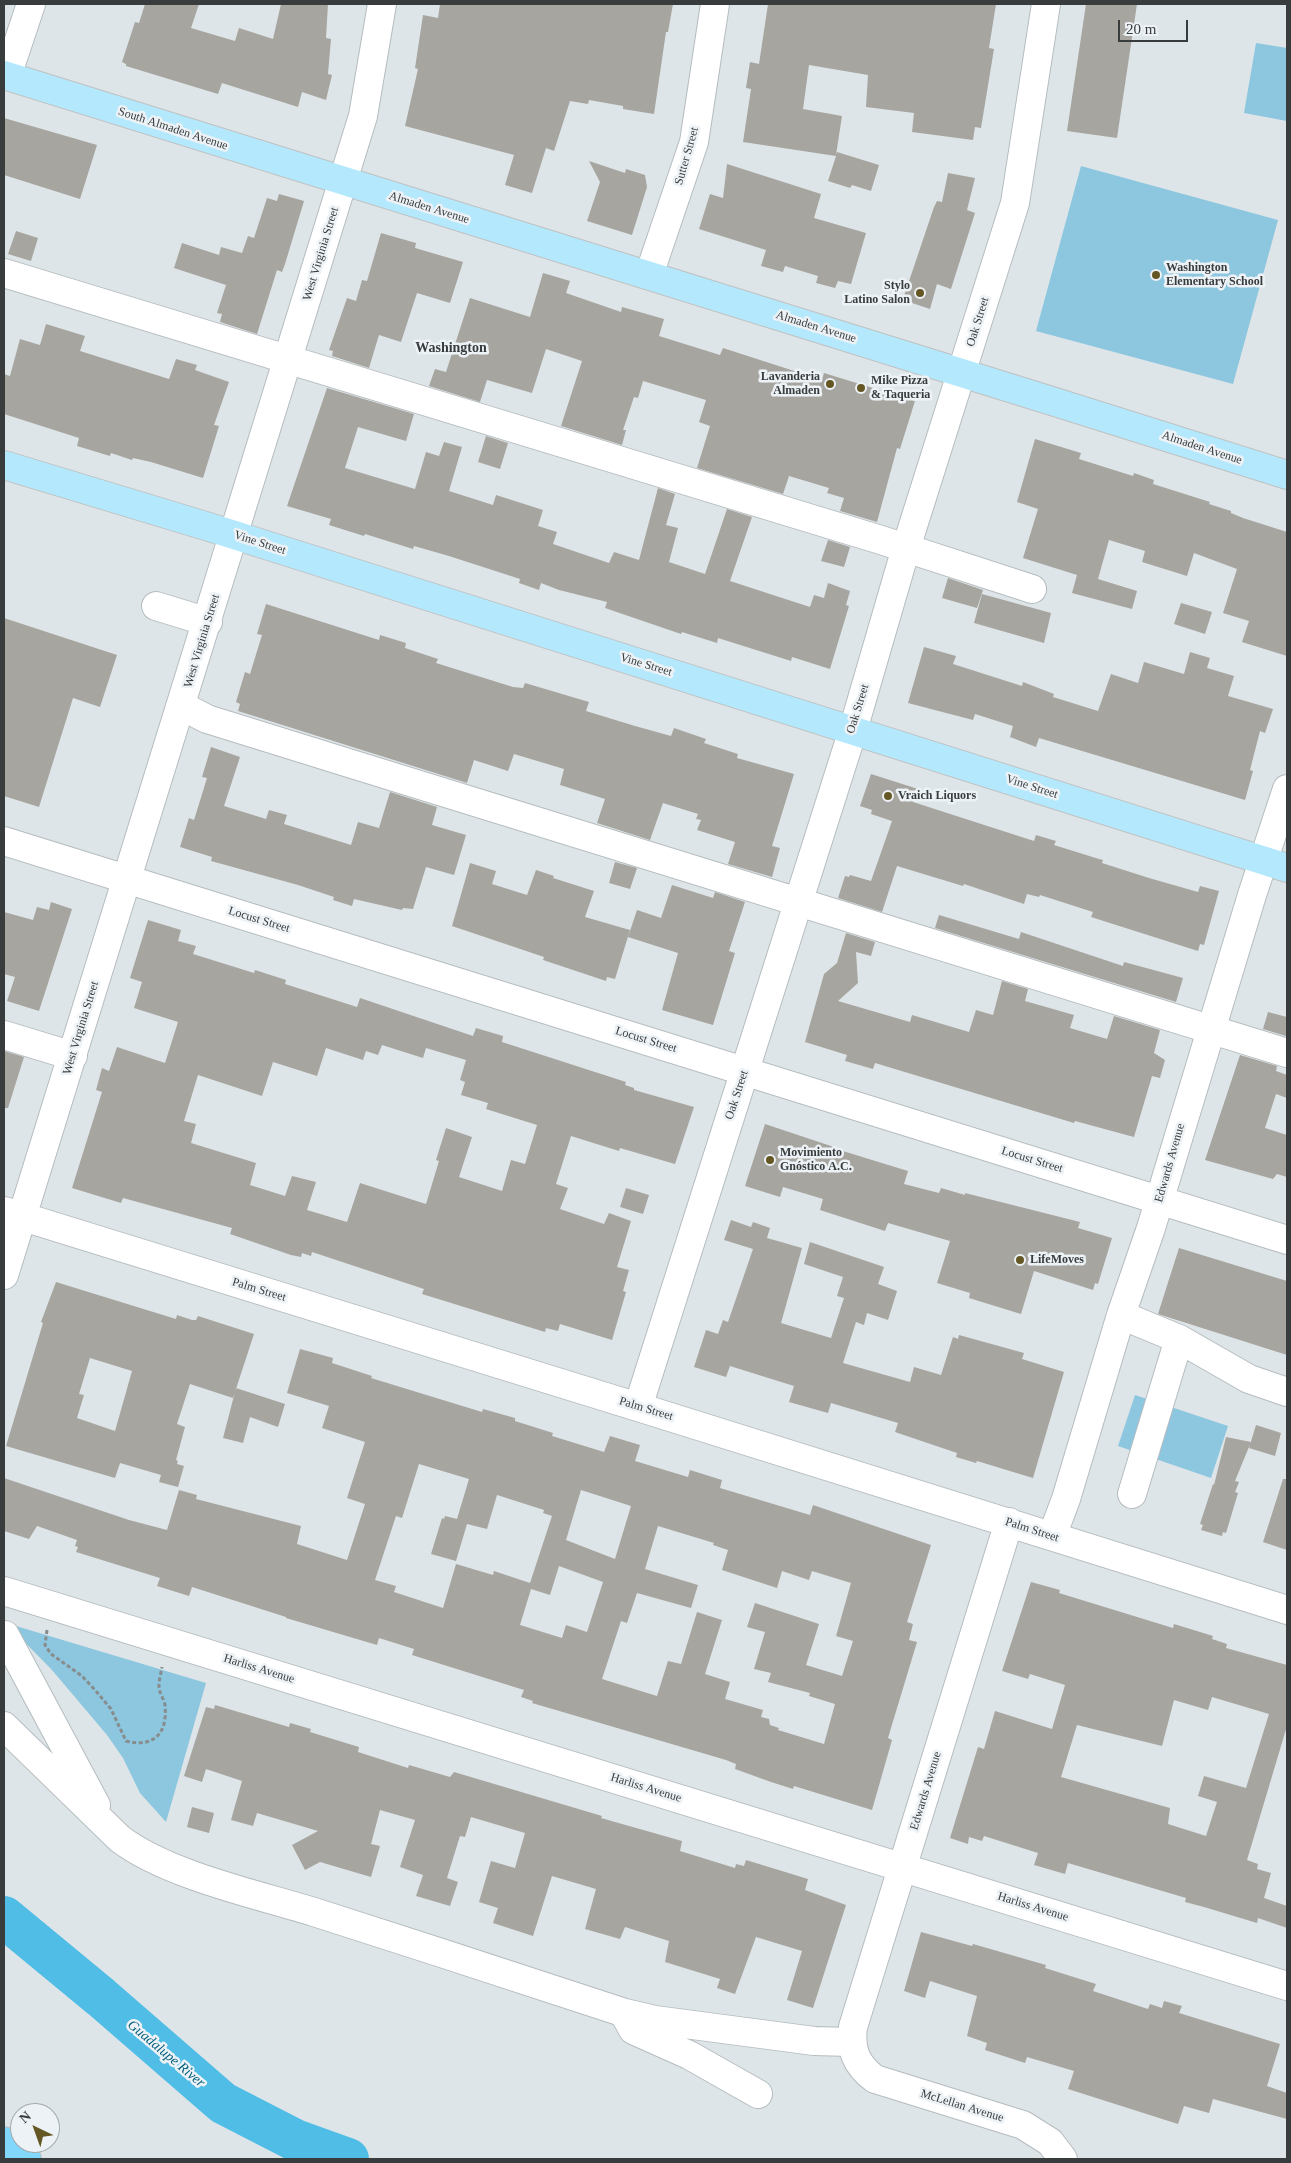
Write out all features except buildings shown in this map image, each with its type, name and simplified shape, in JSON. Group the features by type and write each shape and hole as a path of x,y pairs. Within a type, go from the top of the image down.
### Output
{"highway":[{"path":"4,2141 27,2159"}],"main road":[{"name":"South Almaden Avenue","path":"5,75 343,182"},
{"name":"Almaden Avenue","path":"343,182 962,372 1287,475"},
{"name":"Vine Street","path":"4,465 234,535 1275,865"}],"street":[{"path":"5,75 31,4"},
{"name":"West Virginia Street","path":"4,1275 13,1214 73,1056 126,879 182,706 363,116 382,4"},
{"name":"Sutter Street","path":"649,275 694,142 715,4"},
{"name":"Oak Street","path":"638,1407 853,730 906,548 1015,203 1046,4"},
{"path":"4,273 906,548 1032,589"},
{"path":"156,606 208,622"},
{"path":"182,706 207,719 1287,1053"},
{"name":"Edwards Avenue","path":"1052,1536 1066,1499 1121,1315 1160,1200 1209,1030 1275,865 1287,789"},
{"name":"Locust Street","path":"4,841 1287,1240"},
{"path":"4,1035 73,1056"},
{"name":"Palm Street","path":"13,1214 1009,1522 1287,1610"},
{"path":"1121,1315 1179,1339 1249,1379 1287,1392"},
{"path":"1132,1494 1179,1339"},
{"name":"Edwards Avenue","path":"854,2051 853,2027 1009,1522"},
{"name":"Harliss Avenue","path":"4,1590 1287,1986"},
{"path":"5,1635 106,1825"},
{"path":"4,1726 106,1825 138,1852 193,1874 625,2013 655,2020 814,2041 854,2051"},
{"path":"625,2013 632,2030 689,2055 758,2094"},
{"name":"McLellan Avenue","path":"854,2051 865,2071 876,2079 1023,2125 1050,2142 1063,2159"}],"path":[{"path":"47,1630 45,1645 51,1654 82,1676 95,1690 111,1710 126,1740 143,1745 154,1740 163,1730 165,1705 159,1686 162,1666"}],"shaded area":[{"path":"1256,43 1287,48 1287,121 1244,113"},
{"path":"1081,166 1278,220 1233,384 1036,331"},
{"path":"1135,1395 1228,1426 1211,1478 1118,1446"},
{"path":"6,1623 206,1683 166,1822 140,1793 123,1758 107,1735 52,1670"}],"waterway":[{"name":"Guadalupe River","path":"4,1917 102,1998 223,2103 295,2140 348,2159"}],"place":[{"name":"Washington Elementary School","path":"1156,275"},
{"name":"Stylo Latino Salon","path":"920,293"},
{"name":"Lavanderia Almaden","path":"830,384"},
{"name":"Mike Pizza & Taqueria","path":"861,388"},
{"name":"Vraich Liquors","path":"888,796"},
{"name":"Movimiento Gnóstico A.C.","path":"770,1160"},
{"name":"LifeMoves","path":"1020,1260"}],"district":[{"name":"Washington","path":"451,348"}]}
